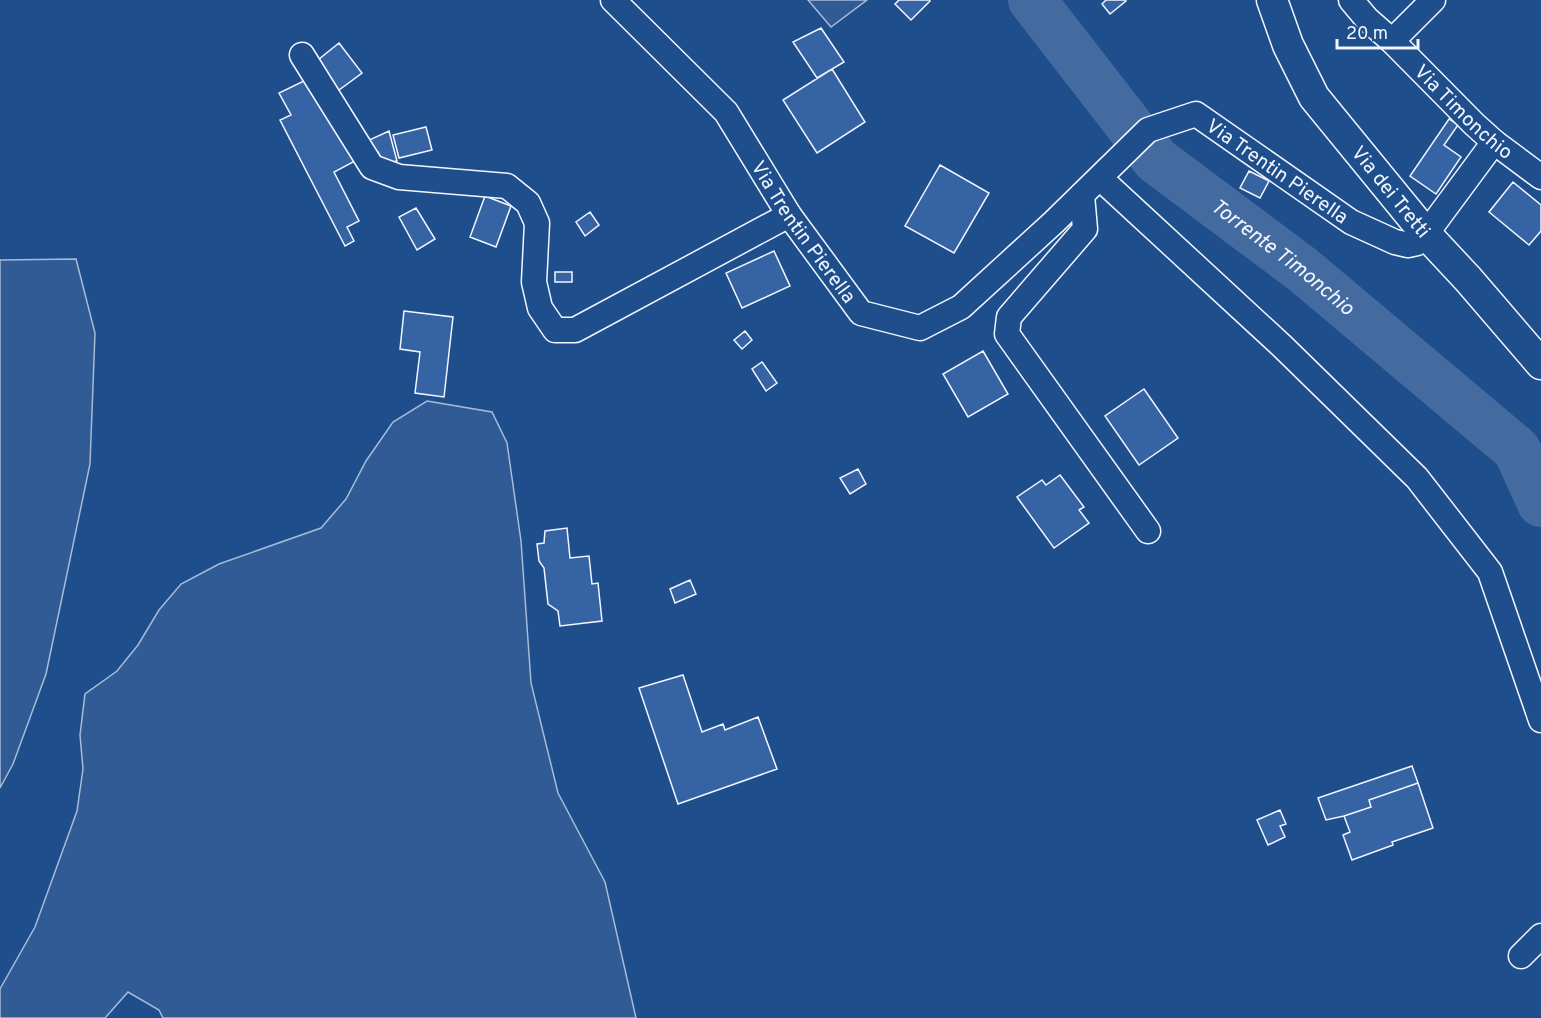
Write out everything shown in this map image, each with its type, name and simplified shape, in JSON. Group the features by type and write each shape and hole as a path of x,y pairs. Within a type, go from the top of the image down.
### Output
{"street":[{"name":"Via Trentin Pierella","path":"613,0 726,112 789,216 861,313 920,328 962,308 1148,130 1196,114 1352,222 1395,242 1408,245 1417,243 1426,234"},
{"name":"Via dei Tretti","path":"1272,0 1288,45 1314,96 1426,234 1541,364"},
{"name":"Via Timonchio","path":"1351,0 1367,19 1392,41 1474,124 1541,177"},
{"path":"1392,41 1432,0"},
{"path":"302,55 372,167 399,177 507,186 528,203 537,223 534,282 540,308 555,330 575,330 789,216"},
{"path":"1426,234 1494,142"},
{"path":"1108,170 1282,346 1417,478 1490,572 1541,720"},
{"path":"1082,195 1085,229 1009,317 1007,334 1148,531"},
{"path":"1521,956 1541,936"}],"shaded area":[{"path":"808,0 867,0 831,27"},
{"path":"76,259 95,333 90,464 46,674 13,764 0,788 0,260"},
{"path":"427,401 492,412 507,443 521,541 531,683 558,793 605,882 636,1018 163,1018 159,1010 128,992 105,1018 0,1018 0,989 35,927 77,811 83,769 80,735 85,694 117,671 138,645 159,610 181,584 219,564 321,528 346,499 366,461 393,422"}],"building":[{"path":"899,0 930,1 911,20 895,4"},
{"path":"1106,0 1126,1 1110,14 1102,4"},
{"path":"821,28 844,62 817,78 793,42"},
{"path":"339,43 362,73 335,93 313,64"},
{"path":"832,69 865,122 817,153 783,100"},
{"path":"312,77 355,161 334,172 359,221 347,227 354,241 345,246 280,120 291,115 279,93"},
{"path":"1449,119 1458,125 1444,145 1461,157 1436,194 1410,176"},
{"path":"426,127 432,150 399,158 393,135"},
{"path":"389,131 397,161 384,164 378,152 373,153 367,141"},
{"path":"940,165 989,193 954,253 905,226"},
{"path":"1249,171 1269,181 1260,198 1240,188"},
{"path":"1513,182 1541,205 1541,231 1529,245 1489,212"},
{"path":"485,196 511,206 496,247 470,237"},
{"path":"416,208 435,239 417,250 399,217"},
{"path":"590,212 599,225 585,236 576,222"},
{"path":"774,251 790,286 742,308 726,273"},
{"path":"555,272 572,272 572,282 555,282"},
{"path":"404,311 453,317 444,397 415,393 420,352 400,349"},
{"path":"745,331 752,340 742,349 734,340"},
{"path":"983,351 1008,394 968,417 943,374"},
{"path":"762,362 777,383 766,391 752,369"},
{"path":"1144,389 1178,438 1139,465 1105,416"},
{"path":"858,469 866,484 850,494 840,478"},
{"path":"1060,475 1084,507 1079,510 1089,523 1054,548 1017,497 1042,480 1046,485"},
{"path":"567,528 570,558 589,556 592,584 598,583 602,621 560,626 558,611 548,604 544,568 539,561 537,544 544,543 545,531"},
{"path":"690,580 696,594 675,603 670,589"},
{"path":"683,675 702,732 723,724 725,730 758,717 777,769 678,804 639,688"},
{"path":"1412,766 1418,783 1369,800 1371,807 1326,820 1318,798"},
{"path":"1418,783 1433,828 1392,842 1393,845 1352,860 1343,835 1350,832 1344,816 1371,807 1369,800"},
{"path":"1280,810 1286,824 1280,826 1285,837 1268,845 1257,820"}],"waterway":[{"name":"Torrente Timonchio","path":"1032,0 1156,160 1303,270 1517,450 1541,503"}]}
